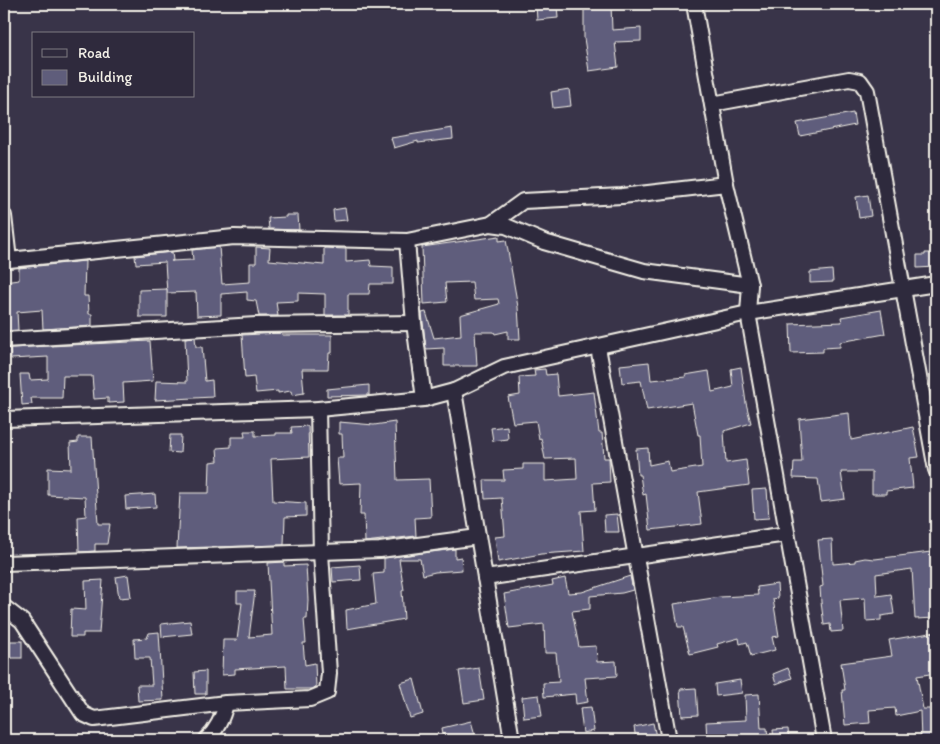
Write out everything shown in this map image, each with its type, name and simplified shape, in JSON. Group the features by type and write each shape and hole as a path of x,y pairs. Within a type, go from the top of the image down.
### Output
{"street":[{"path":"694,4 726,184 750,285 748,313 824,740"},
{"path":"712,104 849,79 860,82 867,91 936,470"},
{"path":"491,224 523,201 622,196 726,184"},
{"path":"4,216 6,260 234,237 407,241 491,224 506,226 544,242 644,271 750,285"},
{"path":"407,241 414,323 424,399"},
{"path":"4,419 318,409 424,399 454,391 504,367 748,313 936,284"},
{"path":"4,340 256,326 414,323"},
{"path":"598,347 669,740"},
{"path":"454,391 512,740"},
{"path":"4,607 22,621 83,714 94,719 226,702 310,699 326,692 329,673 321,553 318,409"},
{"path":"485,578 787,534"},
{"path":"4,563 380,550 478,537"},
{"path":"206,740 213,734 223,715 226,702"}],"building":[{"path":"557,4 558,18 537,20 536,5"},
{"path":"584,4 611,4 612,30 641,28 641,41 615,42 618,67 589,71 584,38"},
{"path":"569,89 571,106 553,108 551,92"},
{"path":"853,113 855,125 800,136 797,123"},
{"path":"452,128 453,139 418,143 418,141 394,148 391,138"},
{"path":"868,195 871,216 859,218 856,197"},
{"path":"345,208 347,220 334,221 333,210"},
{"path":"286,215 298,215 299,230 269,229 268,218 286,217"},
{"path":"499,236 499,241 506,240 518,307 520,339 508,339 508,331 495,334 494,332 475,332 477,366 444,366 444,348 426,349 422,313 426,312 434,338 461,335 460,315 499,304 498,299 474,300 472,282 445,283 447,302 424,304 422,247"},
{"path":"219,247 222,284 250,282 250,263 256,263 256,247 270,248 269,260 324,265 324,248 346,249 346,262 370,260 371,266 393,267 393,284 370,284 369,294 348,294 348,315 325,315 325,294 298,293 298,301 276,302 278,316 259,316 256,301 247,300 247,292 221,294 221,315 197,316 196,292 167,293 165,262 136,264 135,256 172,252 173,261 193,260 192,250"},
{"path":"925,253 936,253 936,267 917,268 917,255 925,255"},
{"path":"85,261 84,296 88,296 89,314 92,314 92,326 43,329 42,310 17,312 18,330 4,331 4,282 19,280 19,268"},
{"path":"832,270 833,282 810,283 810,272"},
{"path":"167,289 167,317 139,317 139,290"},
{"path":"881,310 885,334 840,342 840,347 823,348 823,352 791,353 790,324 842,322 841,317"},
{"path":"281,333 282,335 332,335 332,353 329,353 328,369 302,369 304,393 292,395 291,391 278,393 278,391 256,393 254,377 245,378 242,335"},
{"path":"195,337 196,347 202,347 205,381 212,380 213,397 155,400 156,381 187,382 185,338"},
{"path":"150,341 153,381 123,383 124,402 108,403 108,398 94,399 92,376 63,376 62,398 31,398 32,404 22,405 20,374 29,374 30,380 48,379 48,357 11,359 10,348"},
{"path":"649,362 651,380 686,377 685,375 709,371 712,392 733,387 731,369 741,367 751,423 724,431 726,463 746,460 749,485 698,492 702,524 650,530 646,494 643,495 640,475 638,475 636,449 648,448 649,465 668,461 670,472 702,467 700,435 698,435 692,403 647,410 641,381 622,383 620,365"},
{"path":"545,369 546,375 556,374 558,396 594,392 599,433 602,433 604,458 609,458 610,482 593,483 595,510 581,511 584,551 541,554 498,562 495,537 505,536 502,498 485,499 484,480 504,480 503,470 523,469 523,464 545,464 545,481 577,479 576,458 545,459 536,421 513,423 508,397 520,395 519,377 535,376 534,370"},
{"path":"369,385 369,395 327,396 327,389"},
{"path":"849,413 851,440 913,427 919,457 910,458 913,488 886,491 886,494 872,494 872,472 841,472 845,499 821,502 818,479 793,478 794,462 802,462 799,419"},
{"path":"339,422 374,425 395,422 397,480 429,479 431,517 415,518 416,536 365,542 364,515 360,515 361,483 339,484 337,458 343,458 342,434 339,434"},
{"path":"308,426 309,457 271,459 273,501 306,503 306,516 285,517 284,545 177,548 180,493 209,493 210,462 218,461 217,448 231,447 231,437 245,437 244,431 255,431 255,436 276,435 276,433 292,433 291,427"},
{"path":"507,426 508,439 493,441 491,428"},
{"path":"170,435 181,435 180,453 169,452"},
{"path":"78,437 92,437 98,524 110,524 107,544 95,544 95,551 79,552 78,517 86,516 85,497 48,495 48,468 71,469 70,443 78,442"},
{"path":"767,489 769,518 754,519 752,490"},
{"path":"155,494 156,507 126,509 125,496"},
{"path":"617,514 619,532 605,532 604,515"},
{"path":"832,539 833,564 855,562 855,560 865,558 875,559 931,552 936,581 936,603 934,604 936,618 915,619 912,569 876,574 877,596 891,594 894,614 881,616 881,620 866,621 865,598 840,600 843,631 831,632 830,624 824,625 820,587 823,586 818,540"},
{"path":"455,549 455,558 461,557 462,570 423,575 420,559 399,559 404,590 402,591 404,619 347,629 346,610 376,604 373,574 384,573 384,558"},
{"path":"284,562 284,566 306,565 308,600 307,619 304,619 306,643 303,643 305,665 315,663 316,687 310,689 287,689 286,666 235,669 235,674 222,675 223,640 237,640 242,603 237,603 237,591 255,591 249,637 272,635 268,563"},
{"path":"360,565 361,580 333,582 332,567"},
{"path":"128,575 131,597 119,598 116,577"},
{"path":"630,576 633,590 590,596 590,609 572,611 579,647 596,646 597,662 616,661 617,676 585,678 588,702 576,704 575,694 544,697 543,683 559,682 556,653 545,653 544,624 509,628 504,594 553,585 552,581 565,578 568,593 582,592"},
{"path":"103,580 99,633 83,633 83,637 70,637 71,609 86,610 85,581"},
{"path":"777,584 778,598 773,599 779,636 772,637 775,650 751,656 747,642 740,644 739,638 717,644 718,647 690,654 683,627 678,627 674,604 720,597 758,595 757,587"},
{"path":"190,621 192,634 162,637 161,624"},
{"path":"159,632 163,700 138,701 137,685 152,685 150,658 135,658 134,639 147,638 149,633"},
{"path":"936,632 936,673 917,676 923,709 936,709 936,733 933,733 933,740 921,740 920,711 896,716 895,708 869,710 870,723 845,725 842,690 845,690 841,663 892,656 889,640"},
{"path":"10,641 22,641 22,658 10,658"},
{"path":"479,668 484,700 464,703 459,671"},
{"path":"788,668 792,678 776,684 773,674"},
{"path":"206,671 206,694 195,694 194,672"},
{"path":"414,679 423,714 410,718 400,683"},
{"path":"740,680 742,693 716,696 715,684"},
{"path":"696,688 698,715 682,716 680,689"},
{"path":"759,694 761,728 767,728 768,738 707,740 706,722 746,720 745,695"},
{"path":"539,695 542,716 524,718 522,697"},
{"path":"591,707 594,731 583,733 580,708"},
{"path":"471,721 475,735 444,740 442,728"},
{"path":"653,723 656,737 636,740 634,727"},
{"path":"788,729 789,740 774,740 773,730"}]}
